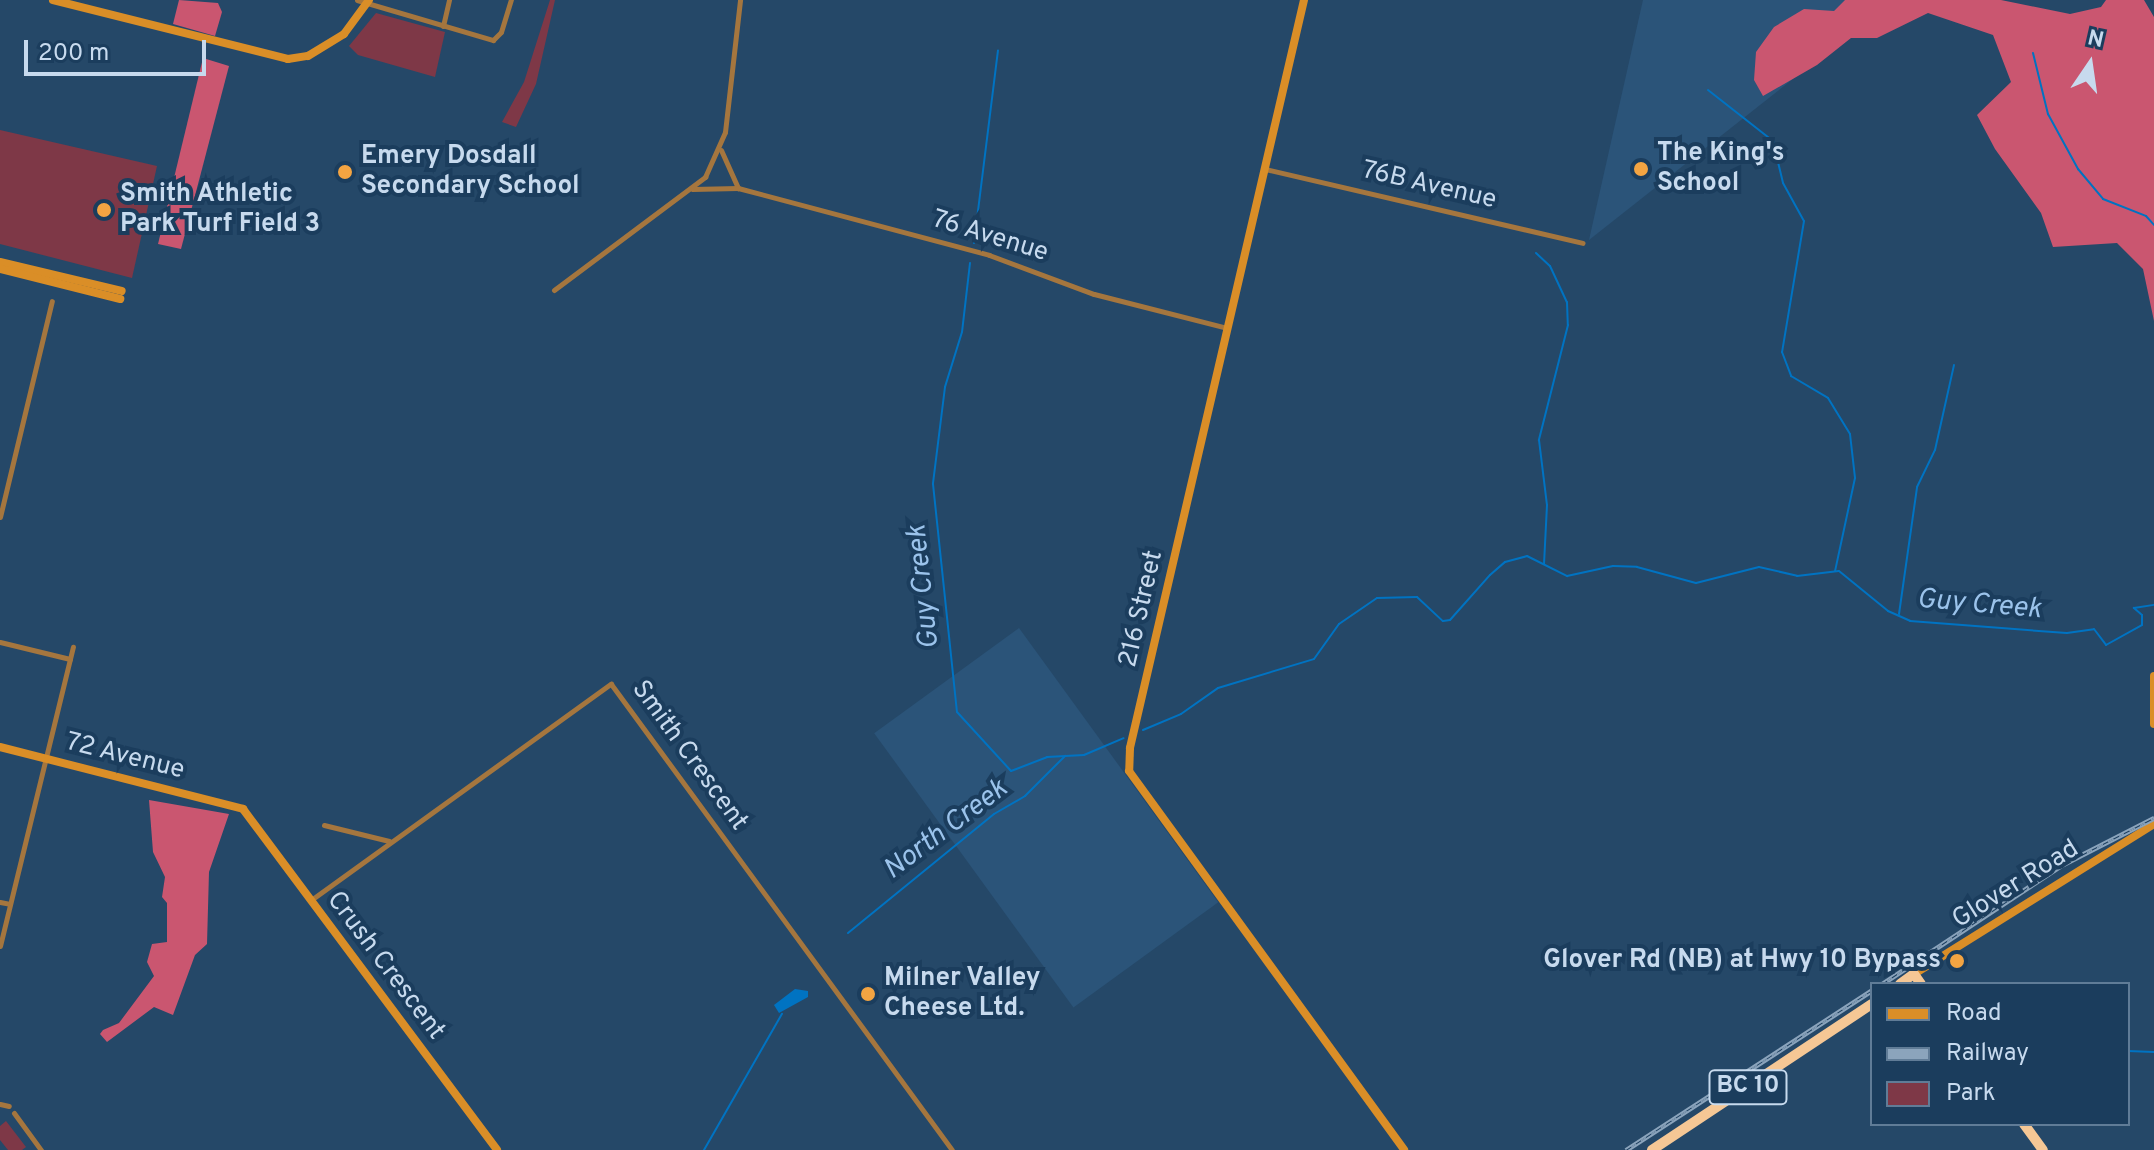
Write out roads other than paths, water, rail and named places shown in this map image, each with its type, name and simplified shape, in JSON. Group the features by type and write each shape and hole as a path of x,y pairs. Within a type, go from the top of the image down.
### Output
{"highway":[{"name":"Glover Road","path":"1903,982 1914,974"},
{"path":"1914,974 1920,982"},
{"name":"BC 10","path":"1652,1150 1870,1005"},
{"path":"1843,1024 1870,1015"},
{"path":"2025,1126 2043,1150"}],"main road":[{"path":"53,0 288,59 308,56 344,34 368,2"},
{"name":"216 Street","path":"1304,0 1130,748 1129,771 1404,1150"},
{"path":"0,262 121,295 0,269"},
{"path":"2154,676 2154,724"},
{"name":"72 Avenue","path":"0,747 239,807"},
{"name":"Crush Crescent","path":"239,807 497,1150"},
{"name":"Glover Road","path":"1914,974 2154,824"}],"street":[{"path":"357,0 493,40 501,32 511,0"},
{"path":"443,27 449,0"},
{"path":"554,290 692,189 721,149 740,0"},
{"path":"721,149 738,188"},
{"name":"76B Avenue","path":"1265,169 1583,243"},
{"name":"76 Avenue","path":"692,189 738,188 989,255 1094,294 1229,329"},
{"path":"0,517 52,301"},
{"path":"0,642 70,659"},
{"path":"0,946 73,647"},
{"name":"Smith Crescent","path":"311,900 611,684 952,1150"},
{"path":"324,825 390,841"},
{"path":"0,902 10,904"},
{"path":"0,1104 9,1106"},
{"path":"14,1113 41,1150"}],"water":[{"path":"795,989 808,991 808,997 779,1013 774,1005"}],"waterway":[{"name":"Guy Creek","path":"974,243 998,50"},
{"path":"2033,53 2048,114 2078,169 2103,199 2146,216 2154,225"},
{"path":"1708,90 1773,141 1783,183 1804,221 1782,352 1791,376 1828,398 1850,434 1855,478 1835,571"},
{"path":"1536,253 1550,266 1567,302 1568,325 1539,440 1547,505 1544,564"},
{"name":"Guy Creek","path":"970,263 962,332 945,387 933,484 957,712 1011,771 1047,757 1084,755 1124,738"},
{"path":"1899,614 1917,487 1935,450 1954,365"},
{"name":"Guy Creek","path":"1143,730 1181,714 1218,688 1314,659 1339,624 1377,598 1417,597 1443,621 1450,620 1505,562 1527,556 1567,576 1613,566 1637,567 1696,583 1759,567 1797,576 1839,571 1888,611 1910,621 2067,633 2094,629 2106,645 2142,625 2142,615 2134,608 2154,605"},
{"name":"North Creek","path":"848,933 994,814 1025,796 1065,756"},
{"name":"North Creek","path":"704,1150 782,1014"},
{"path":"2130,1051 2154,1052"}],"railway":[{"path":"1885,982 2060,866 2154,818"},
{"path":"1626,1150 1870,991"}],"place":[{"name":"The King's School","path":"1641,169"},
{"name":"Emery Dosdall Secondary School","path":"345,172"},
{"name":"Smith Athletic Park Turf Field 3","path":"104,210"},
{"name":"Glover Rd (NB) at Hwy 10 Bypass","path":"1957,961"},
{"name":"Milner Valley Cheese Ltd.","path":"868,994"}]}
